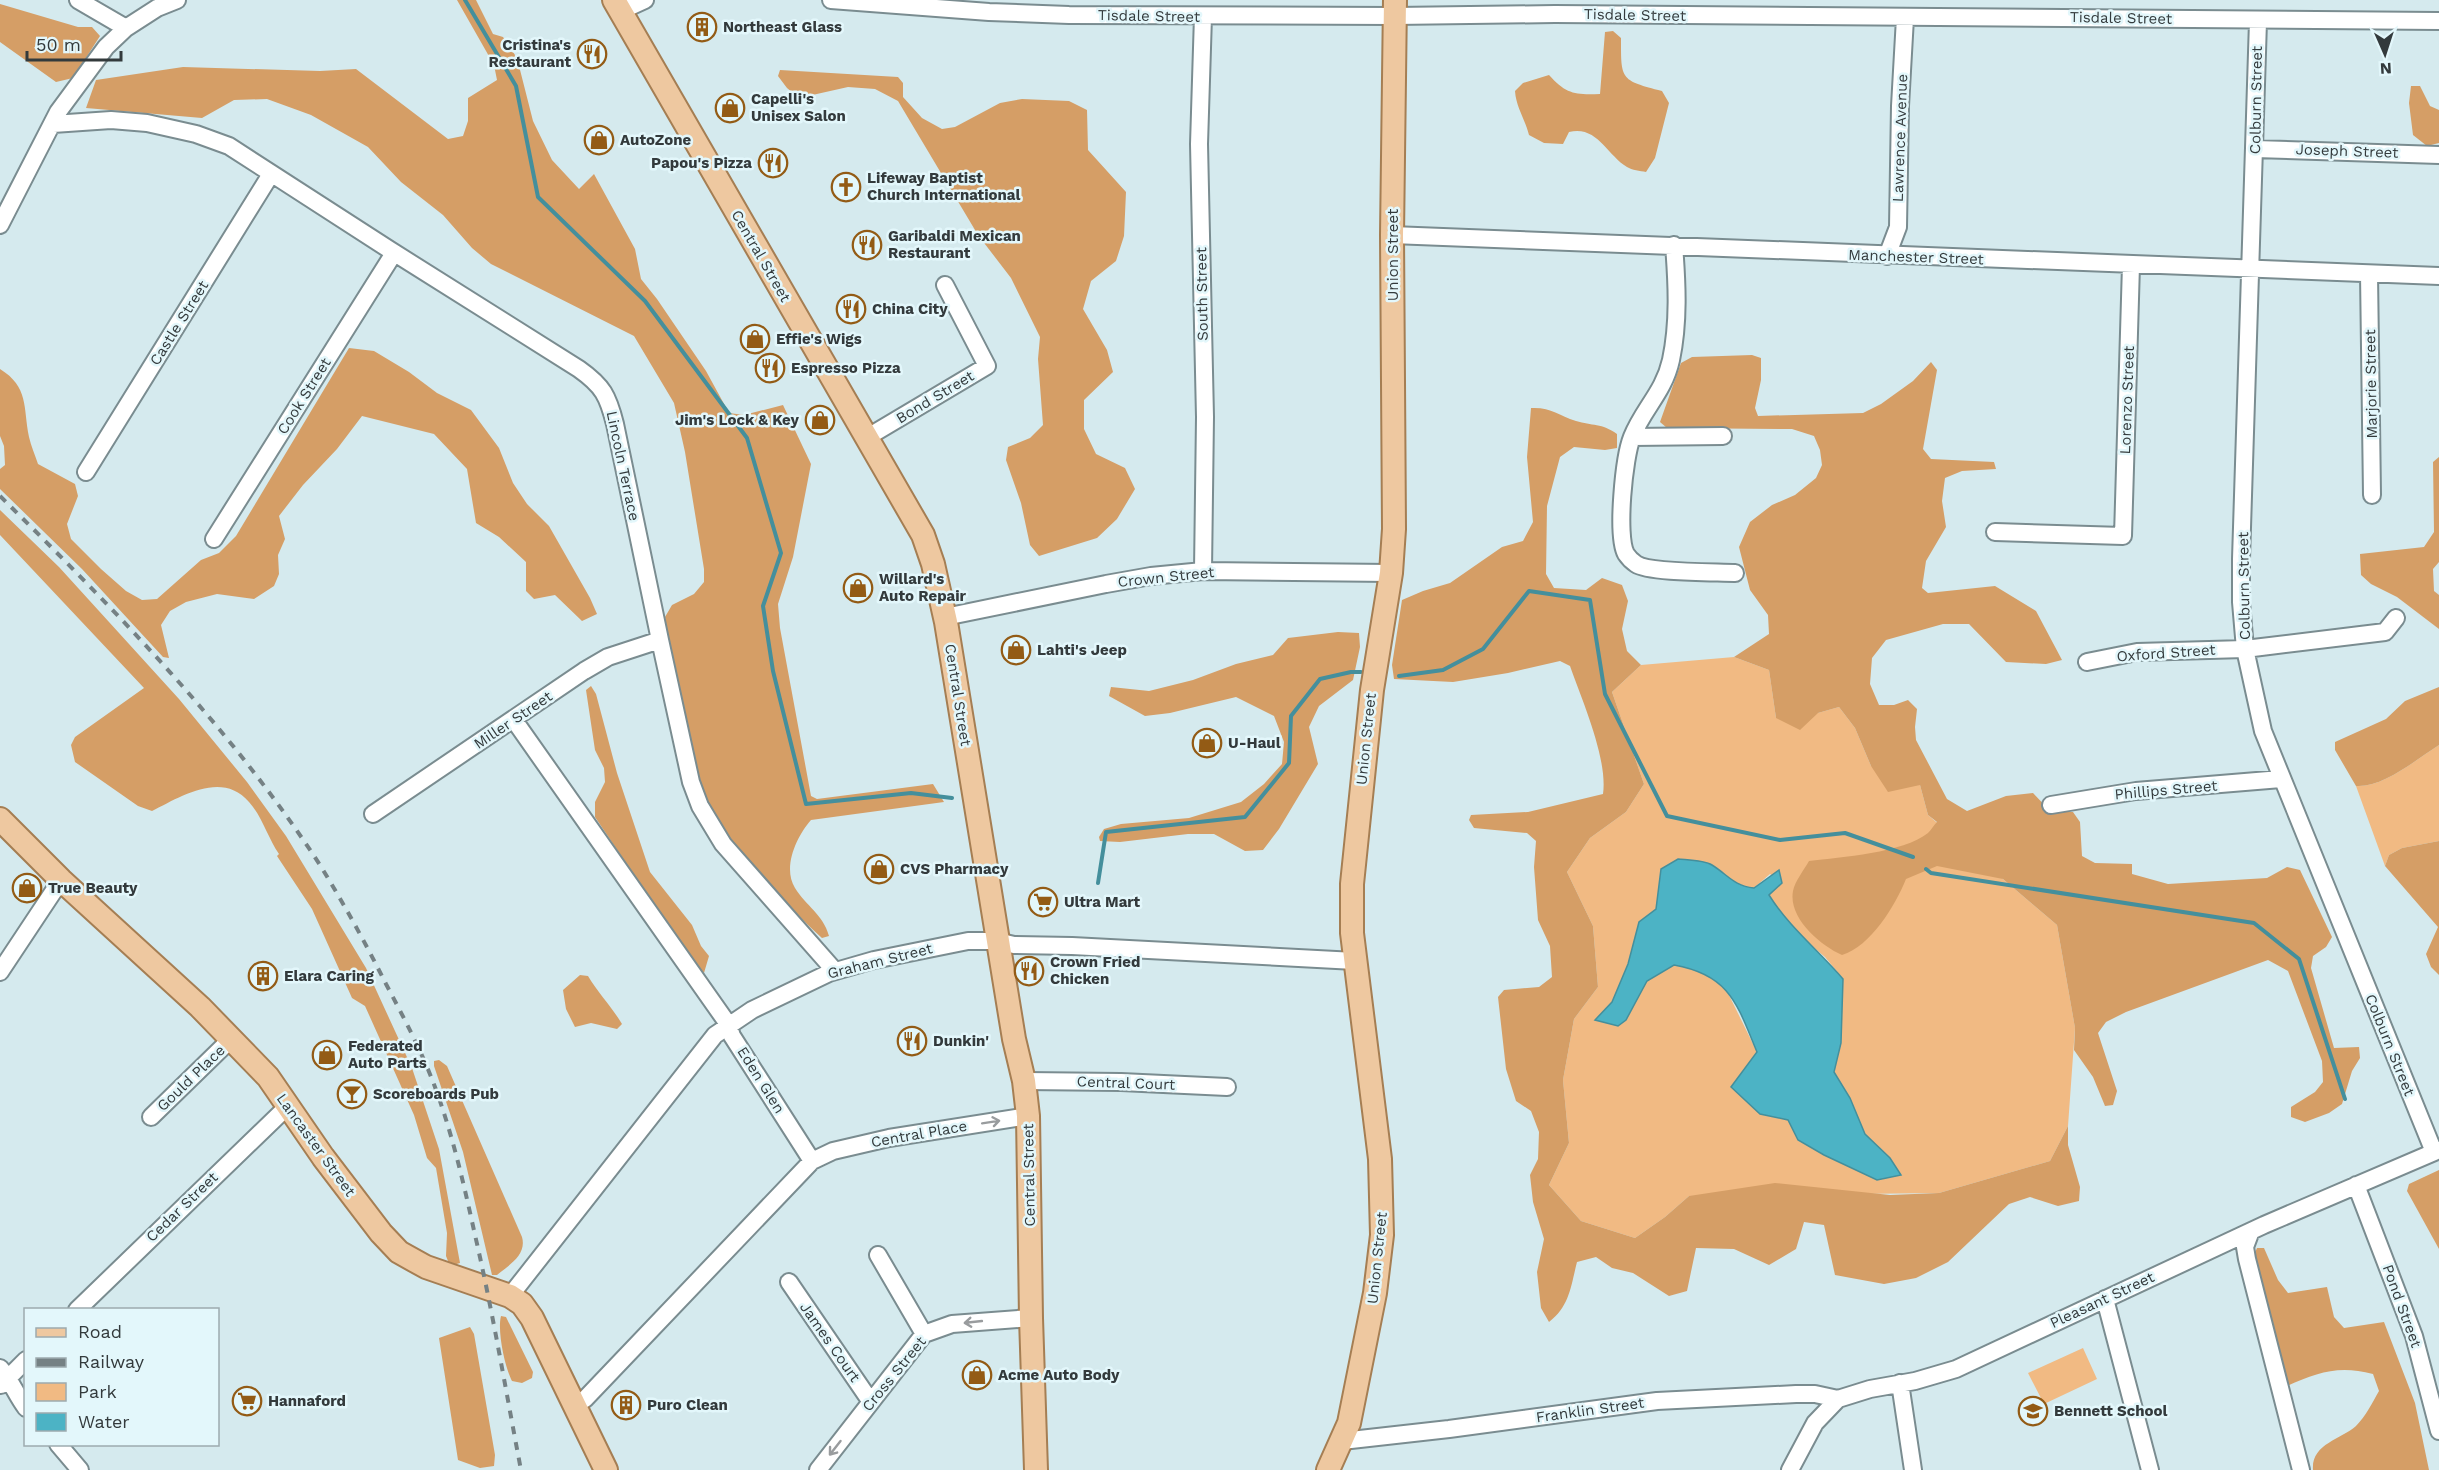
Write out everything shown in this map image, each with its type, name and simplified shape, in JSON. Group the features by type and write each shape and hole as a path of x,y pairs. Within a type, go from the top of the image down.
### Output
{"main road":[{"name":"Central Street","path":"617,5 923,535 933,564 945,617 1028,1116 1036,1470"},
{"name":"Union Street","path":"1328,1470 1348,1423 1375,1293 1383,1219 1380,1159 1352,933 1354,852 1372,690 1391,573 1395,497 1392,235 1395,8"},
{"name":"Lancaster Street","path":"0,819 62,880 160,970 268,1077 323,1157 381,1233 399,1252 426,1267 510,1296 522,1304 532,1318 606,1470"}],"street":[{"path":"78,0 126,28"},
{"path":"0,225 58,112 106,47 126,28 157,8 177,0"},
{"path":"617,5 645,0"},
{"name":"Tisdale Street","path":"831,0 992,12 1203,16 1395,8 1559,14 2439,21"},
{"name":"South Street","path":"1203,16 1199,144 1205,417 1203,571"},
{"name":"Lawrence Avenue","path":"1887,256 1898,227 1899,106 1905,18"},
{"name":"Colburn Street","path":"2258,21 2241,559 2241,603 2245,649 2263,731 2281,779 2437,1151"},
{"name":"Lincoln Terrace","path":"52,124 111,120 166,126 223,143 594,380 605,392 617,432 691,782 700,806 723,844 835,971"},
{"name":"Joseph Street","path":"2255,149 2439,155"},
{"name":"Castle Street","path":"87,472 272,174"},
{"name":"Manchester Street","path":"1392,235 2439,276"},
{"path":"1674,245 1676,302 1671,361 1662,388 1632,436 1625,457 1623,544 1626,555 1638,566 1653,569 1736,573"},
{"name":"Cook Street","path":"214,539 394,253"},
{"name":"Lorenzo Street","path":"1995,531 2123,536 2131,265"},
{"name":"Marjorie Street","path":"2369,274 2372,495"},
{"name":"Bond Street","path":"866,438 987,366 945,285"},
{"path":"1632,436 1723,436"},
{"name":"Crown Street","path":"945,617 1117,582 1203,571 1391,573"},
{"name":"Oxford Street","path":"2087,662 2137,652 2245,649 2385,632 2397,618"},
{"name":"Miller Street","path":"373,814 608,657 660,640"},
{"name":"Eden Glen","path":"514,720 728,1024 732,1036 812,1161"},
{"name":"Phillips Street","path":"2051,805 2136,791 2281,779"},
{"path":"0,972 62,880"},
{"name":"Graham Street","path":"510,1296 688,1066 715,1035 728,1024 813,979 874,960 968,941 1355,961"},
{"name":"Gould Place","path":"151,1117 231,1039"},
{"name":"Central Court","path":"1024,1081 1121,1082 1227,1087"},
{"name":"Cedar Street","path":"79,1308 288,1106"},
{"name":"Central Place","path":"812,1161 833,1151 889,1138 1028,1116"},
{"name":"Pleasant Street","path":"1838,1399 1870,1389 1956,1369 2251,1230 2437,1151"},
{"path":"573,1404 585,1399 812,1161"},
{"name":"Pond Street","path":"2356,1185 2414,1336 2439,1431"},
{"path":"2251,1230 2245,1247 2247,1259 2301,1470"},
{"path":"878,1256 924,1334"},
{"name":"James Court","path":"789,1282 872,1402"},
{"path":"2105,1299 2150,1470"},
{"name":"Cross Street","path":"818,1470 924,1334 952,1324 1031,1318"},
{"path":"24,1361 3,1377 24,1405"},
{"path":"1900,1383 1913,1470"},
{"name":"Franklin Street","path":"1342,1441 1670,1399 1815,1394 1838,1399"},
{"path":"1790,1470 1815,1424 1838,1399"},
{"path":"59,1446 80,1470"}],"green space":[{"path":"1734,657 1769,670 1776,718 1818,713 1839,707 1855,728 1871,766 1920,785 1928,815 2057,925 2075,1028 2068,1126 2050,1161 1939,1193 1689,1196 1665,1217 1635,1238 1581,1221 1549,1185 1569,1143 1563,1080 1574,1019 1598,987 1593,926 1567,872 1590,838 1626,812 1644,784 1612,692 1641,665","holes":["1711,864 1731,879 1748,887 1754,888 1770,874 1782,883 1769,894 1778,910 1801,937 1825,957 1843,979 1841,1043 1834,1072 1850,1098 1865,1134 1890,1158 1798,1140 1789,1120 1760,1114 1731,1087 1757,1052 1726,989 1700,970 1674,965 1647,981 1626,1020 1596,1020 1612,1002 1628,964 1639,922 1656,909 1661,869"]},
{"path":"2439,745 2439,841 2402,848 2389,855 2385,866 2356,786 2388,778"},
{"path":"2083,1348 2097,1379 2044,1404 2028,1373"}],"shaded area":[{"path":"457,0 476,0 493,34 503,37 517,58 533,121 552,160 579,189 594,174 635,249 641,279 706,371 729,413 744,415 783,405 811,464 793,557 778,604 780,628 811,796 817,799 933,784 944,802 811,820 801,834 793,852 791,880 799,894 819,916 829,936 822,938 805,922 738,849 712,809 695,768 679,704 665,617 672,605 694,594 704,582 704,569 685,452 674,403 634,336 491,264 472,248 443,215 401,182 368,147 311,115 267,99 234,100 202,118 86,108 96,80 183,67 320,71 356,69 448,139 463,136 468,121 468,98 497,80 494,65"},
{"path":"0,4 78,27 92,27 100,36 73,78 56,82 0,42"},
{"path":"1613,31 1621,38 1623,70 1626,76 1638,84 1662,91 1669,103 1655,158 1646,172 1627,167 1601,142 1587,133 1569,132 1563,144 1544,143 1529,135 1516,97 1515,91 1523,83 1549,75 1566,90 1584,94 1600,94 1605,32"},
{"path":"780,70 898,77 903,83 903,97 922,118 942,129 955,127 1000,103 1022,99 1069,101 1087,110 1088,150 1126,192 1124,236 1116,261 1091,281 1083,309 1107,350 1113,372 1084,400 1084,429 1096,454 1125,468 1135,489 1117,519 1097,538 1039,556 1030,545 1021,503 1006,460 1008,447 1030,438 1043,425 1038,359 1040,337 1011,278 978,235 898,101 875,89 848,87 799,98 778,76"},
{"path":"2411,86 2420,86 2430,106 2439,110 2439,143 2427,146 2413,135 2409,103"},
{"path":"349,348 374,351 409,372 437,393 471,410 499,448 513,483 527,504 549,526 597,614 582,621 555,595 534,599 526,591 526,562 499,537 476,523 467,469 434,434 362,416 337,449 303,485 279,516 285,539 278,555 279,574 274,586 254,599 217,594 186,602 170,611 161,625 169,658 163,657 82,569 0,489 0,469 5,465 4,446 0,436 0,369 16,383 23,398 29,437 38,464 75,484 78,496 67,524 71,539 126,591 142,600 157,599 201,560 219,553 236,536"},
{"path":"1752,355 1761,358 1761,380 1755,408 1758,416 1863,413 1881,404 1913,381 1931,362 1937,370 1923,449 1931,459 1994,462 1996,469 1962,471 1945,478 1942,501 1946,527 1926,561 1922,588 1928,593 1995,586 2036,611 2062,660 2046,664 2006,662 1969,624 1943,624 1886,640 1872,658 1870,684 1879,705 1894,705 1908,700 1917,709 1916,740 1947,799 1967,811 2006,796 2033,793 2051,812 2073,812 2080,822 2082,856 2095,863 2132,864 2132,874 2168,884 2267,878 2287,867 2300,870 2332,937 2326,947 2313,956 2311,968 2334,1048 2359,1047 2360,1058 2352,1071 2342,1104 2329,1113 2305,1122 2291,1117 2291,1107 2315,1092 2323,1082 2322,1061 2288,971 2268,960 2126,1012 2106,1022 2098,1033 2117,1091 2113,1105 2105,1106 2093,1077 2074,1050 2075,1028 2057,925 2003,879 1937,866 1906,879 1881,924 1863,943 1842,955 1824,945 1807,929 1795,911 1793,891 1809,861 1888,850 1917,840 1928,833 1937,822 1928,815 1920,785 1888,792 1871,766 1855,728 1839,707 1818,713 1800,730 1776,718 1769,670 1734,657 1769,634 1768,615 1750,590 1739,547 1750,522 1772,505 1795,495 1816,478 1822,465 1820,450 1814,436 1792,429 1667,428 1660,422 1681,363 1692,357"},
{"path":"1531,408 1549,410 1576,421 1607,428 1617,434 1617,448 1605,450 1574,447 1560,457 1547,506 1546,574 1554,588 1586,590 1602,578 1622,585 1628,601 1622,629 1627,651 1641,665 1612,692 1644,784 1626,812 1590,838 1567,872 1593,926 1598,987 1574,1019 1563,1080 1569,1143 1549,1185 1581,1221 1635,1238 1665,1217 1689,1196 1775,1183 1890,1195 1939,1193 2050,1161 2068,1126 2068,1145 2080,1187 2079,1201 2058,1206 2030,1197 2009,1204 1948,1262 1916,1278 1884,1284 1835,1275 1824,1225 1804,1222 1796,1249 1769,1265 1734,1249 1696,1248 1687,1291 1669,1296 1633,1273 1612,1268 1596,1257 1577,1262 1566,1302 1549,1322 1541,1308 1537,1272 1544,1239 1533,1202 1530,1175 1538,1159 1539,1132 1531,1111 1516,1101 1506,1069 1498,997 1504,990 1539,987 1552,977 1550,946 1538,920 1534,867 1536,841 1527,833 1474,828 1469,820 1471,815 1528,812 1603,794 1604,780 1598,747 1570,666 1560,661 1453,682 1394,679 1392,665 1402,600 1450,583 1502,547 1523,541 1533,522 1527,457"},
{"path":"2439,457 2439,562 2433,569 2434,591 2439,595 2439,629 2397,597 2371,584 2361,575 2360,554 2424,547 2434,532 2433,462"},
{"path":"0,510 59,567 179,699 247,782 286,836 366,968 412,1068 439,1149 460,1263 450,1266 446,1256 447,1233 436,1168 427,1158 414,1115 365,1006 352,998 312,909 277,856 279,854 254,808 238,793 226,788 214,787 201,789 175,799 152,811 138,806 75,762 71,745 75,737 144,688 0,535"},
{"path":"1338,632 1359,633 1360,647 1353,680 1319,706 1309,727 1318,764 1279,829 1263,850 1245,851 1214,834 1188,834 1120,842 1100,841 1099,837 1104,829 1121,824 1189,818 1241,802 1264,784 1282,764 1284,742 1274,716 1236,697 1170,713 1145,716 1109,696 1111,687 1149,691 1273,655 1288,638"},
{"path":"591,686 596,694 617,773 650,872 692,925 701,946 709,956 704,973 693,963 595,817 595,802 605,782 604,768 595,750 586,690"},
{"path":"2439,687 2439,745 2388,778 2356,786 2335,750 2335,742 2386,719 2405,701"},
{"path":"2439,841 2439,975 2431,967 2426,954 2438,927 2385,866 2389,855 2402,848"},
{"path":"580,975 588,976 618,1018 622,1024 617,1029 591,1023 575,1027 566,1009 563,990"},
{"path":"439,1060 447,1066 522,1237 522,1249 519,1254 497,1275 492,1275 463,1152 434,1066 434,1061"},
{"path":"2439,1170 2439,1249 2407,1191 2409,1184"},
{"path":"2257,1248 2264,1248 2278,1280 2288,1293 2327,1287 2334,1317 2344,1328 2384,1322 2415,1403 2429,1470 2313,1470 2314,1461 2322,1448 2356,1426 2379,1391 2373,1374 2350,1370 2329,1371 2287,1386 2253,1257"},
{"path":"501,1316 506,1317 533,1372 532,1378 522,1383 512,1381 507,1367 502,1349"},
{"path":"470,1327 474,1334 495,1455 494,1466 480,1468 458,1460 439,1338"}],"water":[{"path":"1678,859 1709,863 1736,882 1754,888 1779,870 1782,883 1769,895 1795,928 1843,979 1841,1043 1834,1072 1850,1098 1865,1134 1890,1158 1901,1175 1877,1180 1824,1155 1798,1140 1788,1120 1760,1114 1731,1087 1757,1052 1737,1006 1720,984 1708,976 1674,965 1647,981 1626,1020 1618,1026 1595,1020 1612,1002 1628,964 1639,922 1656,909 1661,869"}],"waterway":[{"path":"465,0 516,86 538,197 645,301 747,438 781,553 763,606 773,671 806,804 911,793 952,798"},
{"path":"1399,676 1443,670 1483,649 1529,591 1590,600 1605,694 1667,816 1780,840 1845,833 1913,857"},
{"path":"1098,883 1106,832 1245,817 1289,763 1291,716 1320,679 1361,672"},
{"path":"1926,869 1931,873 2254,923 2299,959 2345,1099"}],"railway":[{"path":"0,496 86,582 210,718 285,814 320,865 363,939 419,1048 447,1124 482,1264 521,1470"}],"place":[{"name":"Northeast Glass","path":"702,27"},
{"name":"Cristina's Restaurant","path":"592,54"},
{"name":"Capelli's Unisex Salon","path":"730,108"},
{"name":"AutoZone","path":"599,140"},
{"name":"Papou's Pizza","path":"773,163"},
{"name":"Lifeway Baptist Church International","path":"846,187"},
{"name":"Garibaldi Mexican Restaurant","path":"867,245"},
{"name":"China City","path":"851,309"},
{"name":"Effie's Wigs","path":"755,339"},
{"name":"Espresso Pizza","path":"770,368"},
{"name":"Jim's Lock & Key","path":"820,420"},
{"name":"Willard's Auto Repair","path":"858,588"},
{"name":"Lahti's Jeep","path":"1016,650"},
{"name":"U-Haul","path":"1207,743"},
{"name":"CVS Pharmacy","path":"879,869"},
{"name":"True Beauty","path":"27,888"},
{"name":"Ultra Mart","path":"1043,902"},
{"name":"Crown Fried Chicken","path":"1029,971"},
{"name":"Elara Caring","path":"263,976"},
{"name":"Dunkin'","path":"912,1041"},
{"name":"Federated Auto Parts","path":"327,1055"},
{"name":"Scoreboards Pub","path":"352,1094"},
{"name":"Acme Auto Body","path":"977,1375"},
{"name":"Hannaford","path":"247,1401"},
{"name":"Puro Clean","path":"626,1405"},
{"name":"Bennett School","path":"2033,1411"}]}
